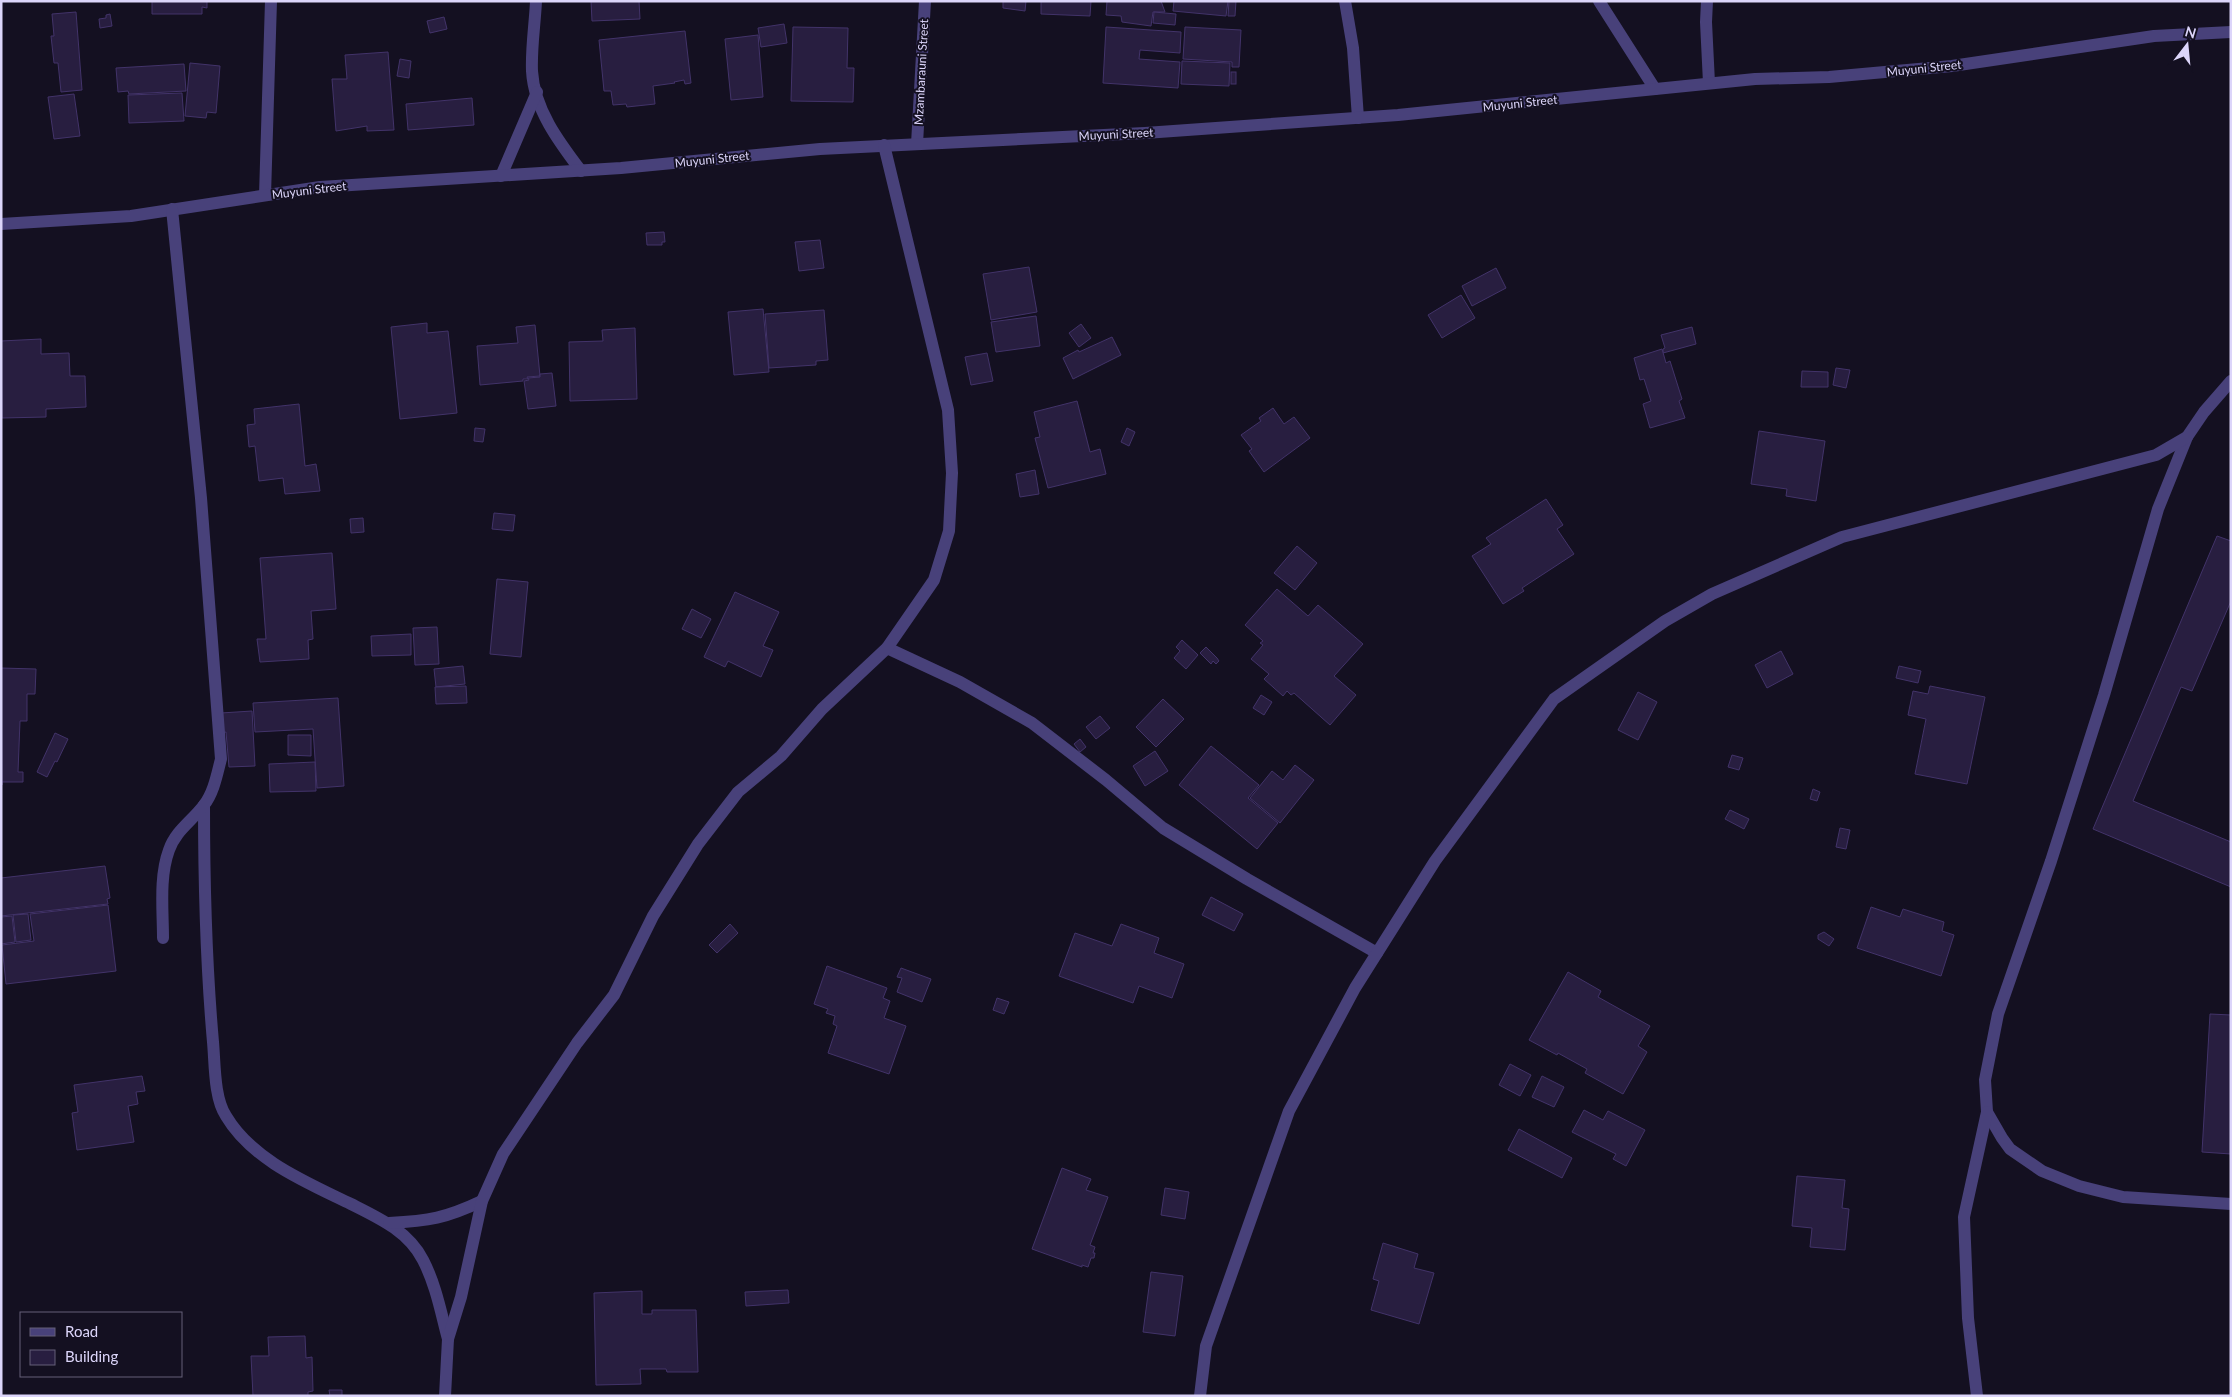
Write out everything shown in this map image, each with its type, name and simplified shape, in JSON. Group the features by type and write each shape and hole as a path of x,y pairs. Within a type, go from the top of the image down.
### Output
{"street":[{"path":"265,195 271,1"},
{"path":"536,1 532,72 538,101 559,141 581,171"},
{"name":"Mzambarauni Street","path":"917,144 924,1"},
{"path":"1346,1 1353,48 1358,118"},
{"path":"1599,1 1656,89"},
{"path":"1707,1 1706,22 1709,84"},
{"name":"Muyuni Street","path":"1,224 130,216 320,187 621,168 820,148 1145,133 1358,118 1755,79 1829,77 1952,66 2154,36 2231,32"},
{"path":"501,176 537,92"},
{"path":"445,1396 448,1340 461,1297 482,1201 502,1154 577,1043 614,994 653,916 698,844 738,792 781,756 822,709 887,648 934,580 949,531 952,473 948,410 884,145"},
{"path":"163,938 163,885 169,851 180,830 204,805 214,787 222,759 200,478 172,209"},
{"path":"1977,1396 1968,1318 1964,1217 1987,1112 1985,1080 1998,1014 2063,824 2104,695 2158,509 2187,437 2204,412 2231,380"},
{"path":"1200,1396 1206,1346 1289,1111 1355,988 1435,861 1554,699 1665,621 1712,594 1842,537 2156,455 2187,437"},
{"path":"887,648 960,682 1032,724 1106,780 1163,828 1255,884 1377,952"},
{"path":"204,805 204,900 207,977 217,1087 224,1114 241,1138 268,1159 390,1223 409,1240 423,1260 436,1293 448,1340"},
{"path":"1987,1112 2010,1149 2042,1171 2079,1186 2123,1197 2231,1204"},
{"path":"390,1223 424,1221 453,1215 482,1201"}],"building":[{"path":"152,1 207,1 207,8 202,7 202,14 152,14"},
{"path":"591,1 639,1 640,19 592,21"},
{"path":"1003,1 1026,1 1025,11 1003,8"},
{"path":"1041,1 1091,1 1090,16 1041,14"},
{"path":"1107,1 1161,1 1165,12 1153,12 1151,26 1122,22 1121,16 1106,15"},
{"path":"1174,1 1228,1 1226,16 1173,11"},
{"path":"1229,1 1236,1 1235,16 1228,16"},
{"path":"76,12 82,90 61,92 58,63 54,63 51,36 54,36 52,14"},
{"path":"1154,12 1176,14 1175,25 1153,23"},
{"path":"110,14 112,26 100,28 99,19 106,18 106,15"},
{"path":"444,17 447,29 430,33 427,21"},
{"path":"784,24 787,43 761,47 758,28"},
{"path":"793,27 848,28 847,68 854,68 853,102 791,101"},
{"path":"1106,27 1181,32 1180,53 1140,50 1139,59 1180,62 1178,88 1103,83"},
{"path":"1185,27 1241,30 1239,67 1232,67 1232,62 1183,59"},
{"path":"685,31 691,83 685,84 684,80 653,86 655,104 627,107 626,104 613,105 611,91 604,91 599,40"},
{"path":"758,35 763,97 731,100 725,39"},
{"path":"388,52 394,130 367,131 367,126 336,131 332,79 347,79 345,55"},
{"path":"400,59 411,61 409,78 397,76"},
{"path":"1182,61 1230,63 1229,86 1181,84"},
{"path":"190,63 220,66 216,113 207,112 206,118 185,116"},
{"path":"184,64 186,91 129,94 128,91 118,92 116,68"},
{"path":"1231,72 1236,72 1236,84 1231,84"},
{"path":"182,93 184,121 129,123 128,95"},
{"path":"74,94 80,136 54,139 48,97"},
{"path":"472,98 474,125 408,130 406,104"},
{"path":"664,232 665,242 662,242 662,245 647,245 646,233"},
{"path":"820,240 824,268 799,271 795,242"},
{"path":"1029,267 1037,312 991,320 983,274"},
{"path":"1496,268 1506,288 1472,306 1462,286"},
{"path":"1461,295 1475,318 1442,338 1428,315"},
{"path":"763,309 769,372 734,375 728,312"},
{"path":"824,310 828,360 816,361 816,365 769,368 765,314"},
{"path":"1036,316 1040,346 996,352 991,322"},
{"path":"427,323 427,333 448,331 457,413 400,419 391,327"},
{"path":"1081,324 1091,338 1079,347 1069,333"},
{"path":"535,325 540,376 527,377 528,379 523,379 523,381 480,385 477,346 518,343 516,327"},
{"path":"1692,327 1696,344 1663,353 1665,348 1661,335"},
{"path":"635,328 637,399 570,401 569,342 603,341 602,330"},
{"path":"1112,337 1121,355 1073,379 1063,358"},
{"path":"41,339 41,354 69,353 70,376 85,376 86,407 46,409 46,417 2,418 1,341"},
{"path":"1662,349 1666,363 1670,361 1682,399 1679,401 1685,418 1650,428 1643,404 1651,401 1644,379 1640,380 1634,358"},
{"path":"987,353 993,381 971,385 965,357"},
{"path":"1836,368 1850,370 1846,388 1833,385"},
{"path":"1802,371 1828,372 1828,387 1801,387"},
{"path":"552,373 556,406 528,409 524,381 529,380 528,378 540,377 540,374"},
{"path":"1077,401 1090,452 1100,449 1106,474 1048,488 1035,438 1040,437 1034,412"},
{"path":"299,404 305,466 316,464 320,491 285,494 283,478 259,481 255,446 249,447 247,425 255,424 254,409"},
{"path":"1273,408 1284,424 1294,417 1310,438 1264,472 1249,451 1252,449 1241,435 1261,421 1259,418"},
{"path":"475,428 485,429 483,442 474,441"},
{"path":"1127,428 1135,432 1129,446 1121,442"},
{"path":"1759,431 1825,441 1816,501 1786,496 1787,489 1751,484"},
{"path":"1035,470 1039,494 1020,497 1016,474"},
{"path":"1546,499 1563,525 1557,529 1574,554 1522,588 1524,591 1503,604 1472,556 1491,544 1486,538"},
{"path":"494,513 515,515 513,531 492,529"},
{"path":"363,518 364,532 351,533 350,519"},
{"path":"2217,536 2231,541 2231,601 2192,691 2181,687 2133,801 2231,842 2231,887 2093,829"},
{"path":"1297,546 1317,563 1295,590 1274,573"},
{"path":"332,553 336,609 311,611 313,639 308,640 309,659 260,662 257,639 266,639 260,558"},
{"path":"497,579 528,582 521,657 490,654"},
{"path":"1277,589 1308,616 1318,605 1363,644 1334,676 1356,695 1330,725 1294,693 1291,695 1287,691 1283,696 1264,679 1269,674 1251,659 1263,645 1260,643 1263,641 1245,625"},
{"path":"735,592 779,612 763,646 773,650 761,677 728,661 725,667 704,657"},
{"path":"692,609 711,619 701,638 682,629"},
{"path":"437,627 439,664 415,665 413,628"},
{"path":"411,634 411,655 372,656 371,636"},
{"path":"1182,640 1198,655 1186,669 1174,658 1180,651 1176,647"},
{"path":"1206,647 1219,661 1216,664 1213,661 1211,664 1200,653"},
{"path":"1781,651 1793,674 1767,688 1755,665"},
{"path":"463,666 465,684 436,687 434,669"},
{"path":"1899,666 1921,671 1918,683 1896,678"},
{"path":"1,668 36,669 35,694 27,694 27,721 20,721 18,772 23,772 23,782 2,782 2,785"},
{"path":"466,686 467,703 436,704 435,687"},
{"path":"1930,686 1985,697 1967,784 1915,774 1926,719 1908,715 1913,691 1928,694"},
{"path":"1638,692 1657,702 1638,740 1618,730"},
{"path":"1261,695 1272,702 1264,715 1253,708"},
{"path":"338,698 344,786 317,788 313,729 255,732 253,703"},
{"path":"1163,699 1184,719 1156,747 1136,727"},
{"path":"252,711 255,766 229,767 226,732 222,733 221,713"},
{"path":"1100,716 1110,728 1096,739 1086,727"},
{"path":"55,733 68,739 47,777 37,772"},
{"path":"288,735 311,735 311,756 288,755"},
{"path":"1080,739 1086,747 1080,752 1074,744"},
{"path":"1211,746 1259,785 1248,798 1278,823 1257,849 1179,785"},
{"path":"1155,751 1168,771 1145,786 1133,766"},
{"path":"1732,755 1743,758 1739,770 1728,767"},
{"path":"315,762 316,791 270,792 269,764"},
{"path":"1295,765 1314,780 1280,823 1250,798 1272,771 1283,780"},
{"path":"1813,789 1820,792 1817,801 1810,799"},
{"path":"1730,810 1749,819 1744,829 1725,819"},
{"path":"1840,828 1850,830 1846,849 1836,847"},
{"path":"105,866 110,898 107,899 108,904 1,916 1,878"},
{"path":"1211,897 1243,914 1234,931 1202,915"},
{"path":"108,905 116,971 6,984 2,945 34,941 30,914"},
{"path":"1871,907 1900,917 1903,909 1944,922 1942,931 1954,935 1941,976 1857,948"},
{"path":"28,914 31,940 16,942 13,915"},
{"path":"12,916 15,942 1,944 1,917"},
{"path":"730,924 738,933 717,953 709,945"},
{"path":"1121,924 1159,938 1154,953 1184,964 1172,998 1139,986 1133,1003 1059,976 1075,933 1112,946"},
{"path":"1824,932 1834,939 1829,946 1818,939 1818,935"},
{"path":"827,966 887,988 883,998 890,1001 884,1018 906,1026 889,1074 828,1053 837,1026 833,1024 835,1016 826,1013 828,1009 814,1004"},
{"path":"901,968 931,979 922,1002 897,992 902,978 897,977"},
{"path":"1568,972 1601,991 1598,997 1650,1026 1638,1046 1647,1052 1623,1094 1585,1073 1587,1069 1529,1040"},
{"path":"997,998 1009,1002 1004,1014 993,1010"},
{"path":"2210,1014 2231,1015 2231,1154 2202,1152"},
{"path":"1510,1064 1531,1075 1520,1096 1499,1085"},
{"path":"142,1076 145,1091 136,1092 138,1104 128,1106 134,1142 77,1150 72,1113 78,1112 74,1085"},
{"path":"1542,1076 1564,1087 1554,1107 1532,1097"},
{"path":"1584,1110 1603,1120 1608,1111 1645,1130 1626,1166 1613,1159 1616,1154 1572,1132"},
{"path":"1519,1129 1572,1158 1562,1178 1508,1150"},
{"path":"1062,1168 1091,1179 1086,1190 1108,1197 1090,1245 1095,1247 1093,1253 1095,1253 1088,1267 1082,1265 1082,1267 1032,1249"},
{"path":"1797,1176 1845,1180 1842,1208 1849,1209 1845,1250 1810,1247 1812,1228 1792,1226"},
{"path":"1165,1188 1189,1192 1185,1219 1161,1215"},
{"path":"1383,1243 1418,1254 1414,1268 1434,1273 1419,1324 1371,1310 1379,1281 1373,1279"},
{"path":"1151,1272 1183,1276 1175,1336 1143,1332"},
{"path":"788,1290 789,1303 746,1306 745,1292"},
{"path":"642,1291 642,1314 652,1314 652,1310 696,1310 698,1372 667,1372 666,1369 640,1369 641,1384 596,1385 594,1293"},
{"path":"305,1336 306,1358 312,1357 313,1391 308,1392 308,1396 253,1396 251,1356 269,1356 268,1337"},
{"path":"329,1390 342,1390 342,1396 330,1396"}]}
